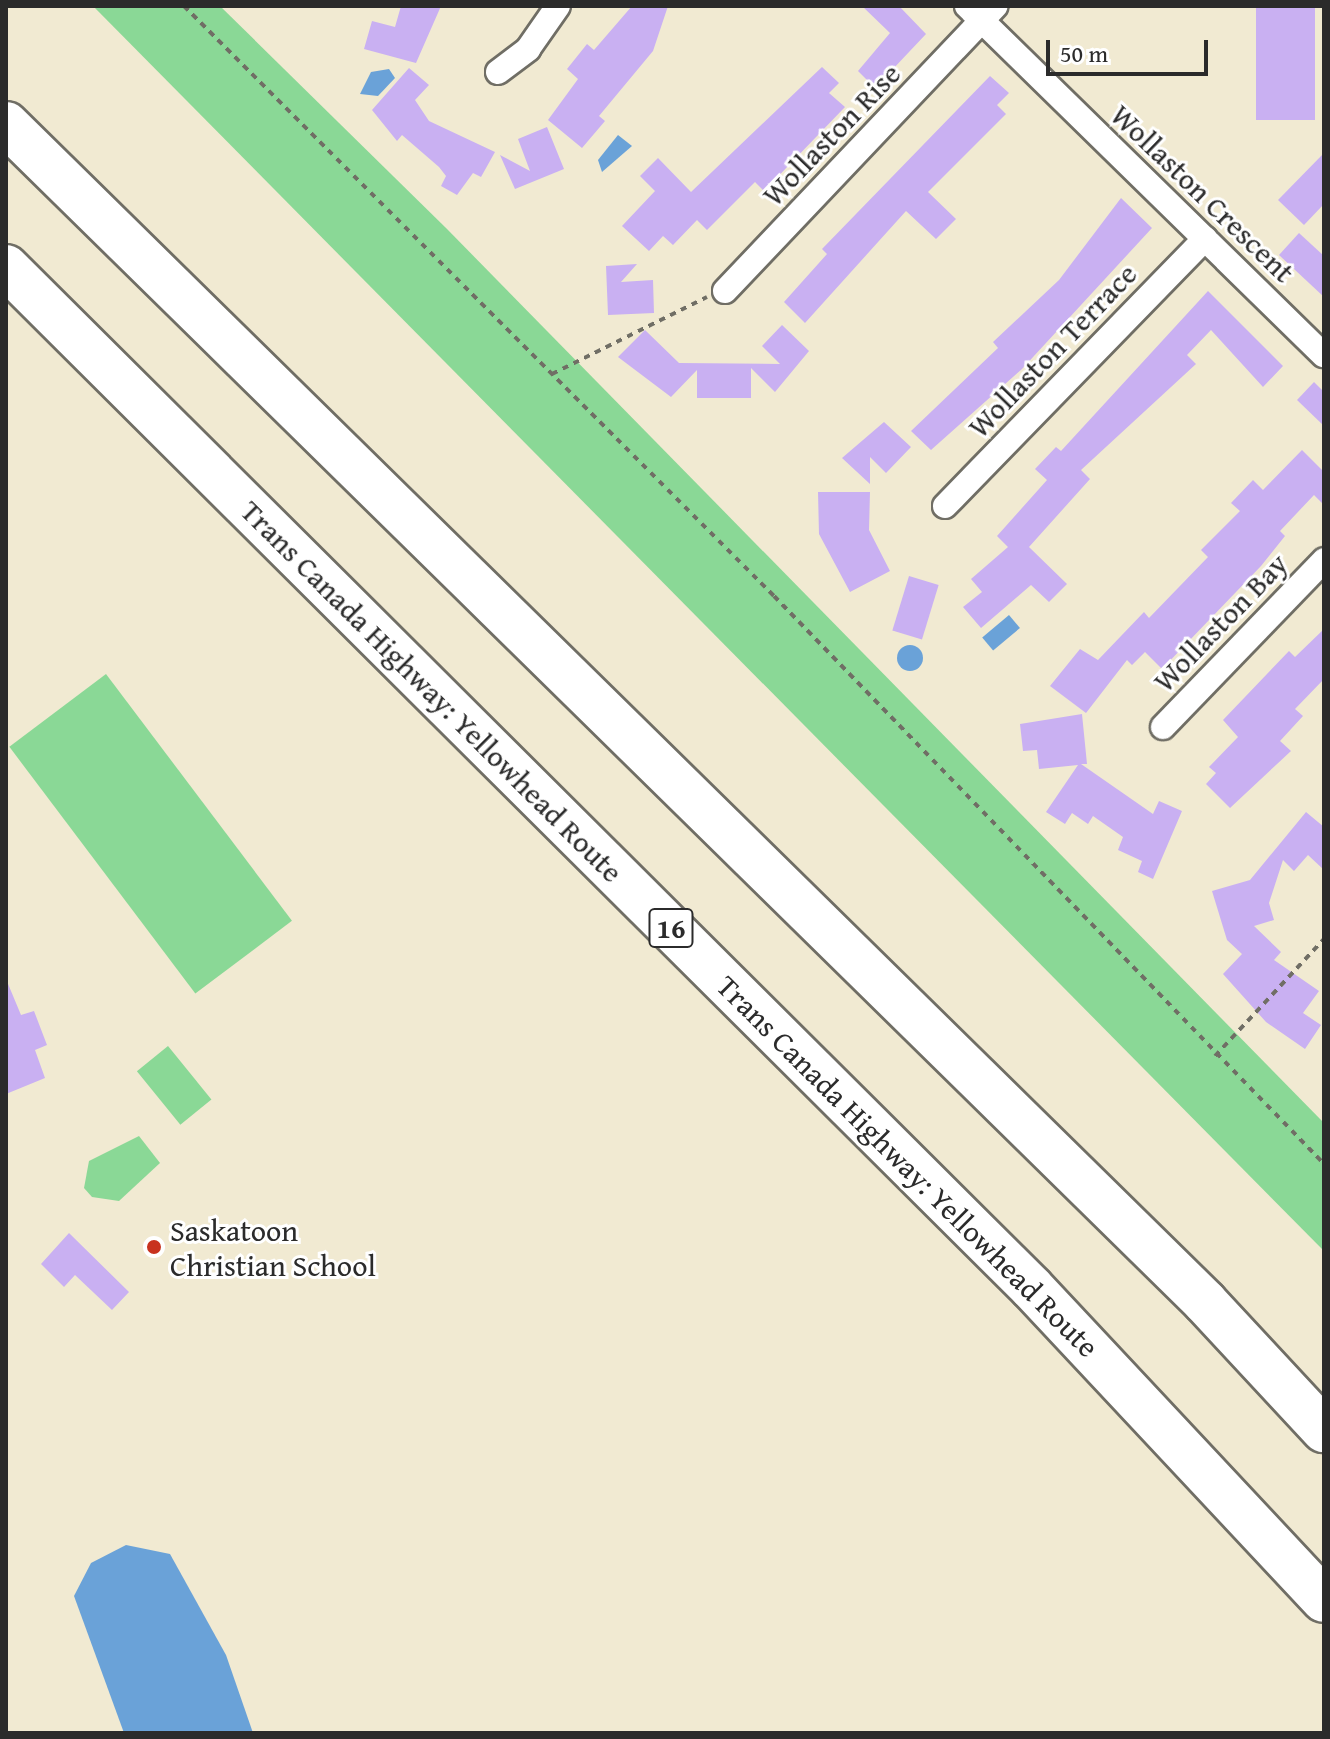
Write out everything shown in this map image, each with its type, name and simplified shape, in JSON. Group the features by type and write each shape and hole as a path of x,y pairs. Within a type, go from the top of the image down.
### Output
{"highway":[{"path":"6,124 1205,1302 1324,1430"},
{"name":"Trans Canada Highway: Yellowhead Route","path":"6,267 1032,1288 1324,1600"}],"street":[{"path":"498,72 528,49 558,6"},
{"name":"Wollaston Crescent","path":"982,11 1205,239 1324,355"},
{"name":"Wollaston Rise","path":"725,291 982,11"},
{"name":"Wollaston Terrace","path":"945,506 1205,239"},
{"name":"Wollaston Bay","path":"1163,727 1324,560"}],"path":[{"path":"184,6 552,374 1215,1056 1324,1164"},
{"path":"552,374 679,306"},
{"path":"1215,1056 1324,939"}],"green space":[{"path":"93,6 220,6 447,229 1324,1123 1324,1251"},
{"path":"106,674 292,921 195,994 9,747"},
{"path":"168,1046 211,1100 180,1125 137,1071"},
{"path":"139,1136 160,1163 119,1201 92,1197 84,1188 89,1161"}],"water":[{"path":"389,69 395,78 378,96 360,94 371,72"},
{"path":"618,135 632,146 602,172 598,160"},
{"path":"1009,615 1020,628 993,651 982,637"},
{"path":"910,645 919,649 923,658 919,667 910,671 901,667 897,658 901,649"},
{"path":"126,1545 170,1554 226,1655 253,1733 124,1733 74,1596 91,1563"}],"building":[{"path":"401,6 441,6 416,63 364,49 372,21 395,27"},
{"path":"632,6 668,6 653,51 599,116 605,121 582,148 548,120 578,79 567,69 587,44 594,50"},
{"path":"862,6 899,6 926,34 875,88 858,71 890,33"},
{"path":"1256,6 1315,6 1315,120 1256,120"},
{"path":"822,67 839,83 829,93 845,107 764,191 755,182 707,230 697,220 673,245 663,236 649,251 622,226 655,191 640,176 658,158 691,192"},
{"path":"409,68 429,85 415,100 429,121 495,152 481,177 473,173 457,195 441,186 446,176 439,167 402,135 397,141 372,110"},
{"path":"990,76 1009,93 997,105 1006,114 928,192 956,219 936,239 906,211 805,323 784,302 827,254 822,249"},
{"path":"547,127 564,169 515,189 500,155 530,171 518,139"},
{"path":"1324,153 1324,204 1304,225 1278,200"},
{"path":"1121,198 1152,228 1022,369 931,450 911,431 998,348 993,342 1059,280"},
{"path":"1299,233 1324,256 1324,297 1279,255"},
{"path":"637,264 621,282 653,280 654,313 608,315 606,266"},
{"path":"1208,291 1283,366 1263,387 1211,330 1187,355 1196,364 1081,470 1090,479 1029,547 1067,584 1049,602 1031,585 981,628 963,607 982,592 971,579 1008,547 997,536 1047,480 1035,469 1056,447 1061,451"},
{"path":"782,325 809,351 775,392 751,368 751,398 697,398 697,370 671,397 618,357 645,330 679,363 780,364 762,346"},
{"path":"1314,382 1324,392 1324,426 1297,400"},
{"path":"884,422 911,447 886,473 870,457 870,484 842,458"},
{"path":"1302,450 1324,472 1324,505 1314,495 1280,531 1285,536 1261,566 1162,669 1145,652 1132,665 1127,660 1086,713 1050,686 1080,649 1098,660 1144,612 1149,618 1208,557 1201,550 1240,511 1231,503 1253,480 1263,490"},
{"path":"818,492 870,492 869,530 890,571 850,592 819,534"},
{"path":"909,576 939,585 922,640 892,631"},
{"path":"1324,629 1324,679 1295,709 1303,716 1280,741 1291,751 1230,808 1206,784 1216,773 1209,767 1238,737 1223,720 1289,651 1295,657"},
{"path":"1082,714 1087,764 1081,764 1153,814 1159,801 1182,811 1153,879 1138,872 1142,861 1118,850 1123,837 1093,816 1088,824 1072,813 1065,824 1046,812 1078,765 1039,769 1037,750 1023,751 1020,724"},
{"path":"1306,812 1324,827 1324,870 1308,855 1294,871 1283,860 1269,903 1274,920 1254,926 1281,952 1274,960 1319,991 1303,1013 1321,1025 1305,1049 1266,1022 1223,974 1242,954 1227,940 1212,891 1250,880"},
{"path":"6,979 21,1015 34,1011 47,1045 35,1050 45,1078 6,1094"},
{"path":"69,1233 129,1292 112,1310 75,1275 64,1287 41,1264"}],"place":[{"name":"Saskatoon Christian School","path":"154,1247"}]}
